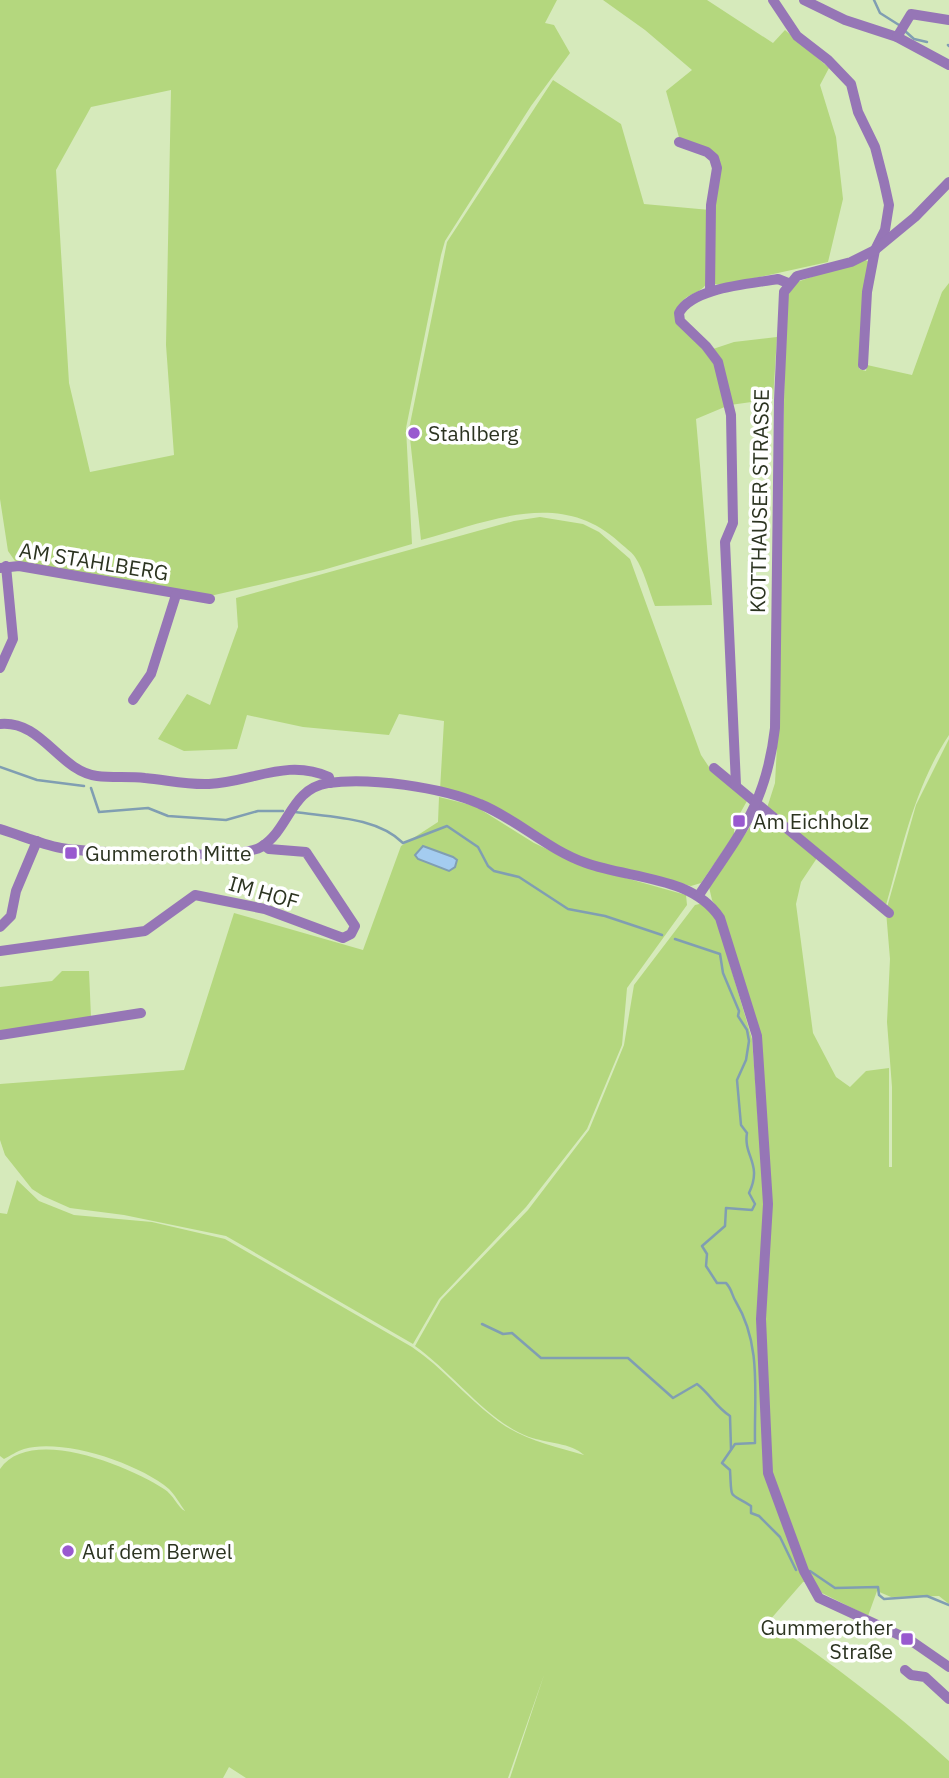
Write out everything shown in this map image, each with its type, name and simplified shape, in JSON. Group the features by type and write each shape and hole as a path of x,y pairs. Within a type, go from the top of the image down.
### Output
{"street":[{"path":"773,0 797,36 828,60 851,84 858,112 875,147 889,205 885,230 875,250 867,292 863,365"},
{"path":"804,0 845,20 897,37 949,65"},
{"path":"897,37 911,14 949,20"},
{"path":"680,142 707,152 714,158 717,168 711,205 710,291"},
{"path":"736,785 725,542 733,523 731,415 718,362 680,321 679,313 688,301 710,291 778,279 788,284 808,272 851,262 875,250 915,217 949,182"},
{"name":"KOTTHAUSER STRASSE","path":"699,895 757,806 771,760 775,729 782,300 788,284"},
{"path":"0,668 13,639 3,567"},
{"name":"AM STAHLBERG","path":"3,567 67,573 176,595 210,599"},
{"name":"AM STAHLBERG","path":"133,700 151,674 176,595"},
{"path":"0,724 8,724 42,737 74,765 93,776 206,784 239,782 293,768 310,769 329,777 330,783"},
{"path":"714,768 889,914"},
{"path":"0,829 71,849 219,855 254,851 264,845 303,794 314,786 330,783 407,787 481,804 585,863 699,895 710,903 720,918 757,1036 768,1204 761,1319 768,1473 803,1571 819,1598 910,1640 949,1667"},
{"path":"0,927 11,916 16,891 37,841"},
{"name":"IM HOF","path":"0,951 145,931 195,895 265,909 343,938 351,934 355,926 306,852 264,845"},
{"path":"0,1035 141,1013"},
{"path":"905,1670 911,1675 925,1677 949,1699"}],"green space":[{"path":"0,0 557,0 545,23 554,25 570,53 531,106 445,241 441,255 406,428 412,544 323,570 210,596 15,561 8,551 0,499","holes":["171,90 166,345 174,455 90,472 69,383 56,170 91,107"]},
{"path":"603,0 707,0 773,43 785,30 829,68 820,85 836,137 843,199 828,262 723,285 714,284 715,157 680,141 666,91 692,70 645,30"},
{"path":"553,80 621,124 644,204 710,210 707,283 687,297 676,313 716,363 727,406 696,419 712,605 655,606 641,568 633,555 596,526 573,516 523,514 498,518 421,540 409,429 447,242"},
{"path":"864,259 869,262 859,369 866,371 867,365 912,375 942,292 949,283 949,735 918,798 885,909 767,808 775,783 778,728 786,298 797,282"},
{"path":"777,337 773,399 730,405 713,349 734,342"},
{"path":"540,517 583,524 599,532 630,559 701,755 711,770 747,801 734,824 734,835 701,883 691,886 586,860 440,790 444,721 399,714 389,735 303,727 247,715 237,749 184,751 158,739 187,694 210,705 238,627 236,598 514,521"},
{"path":"949,739 949,1604 939,1596 891,1597 877,1591 868,1616 822,1593 813,1581 803,1582 769,1621 862,1688 928,1742 949,1761 949,1778 510,1778 544,1675 508,1778 246,1778 229,1767 223,1778 0,1778 0,1469 14,1456 33,1450 80,1454 105,1461 148,1480 167,1491 185,1511 169,1489 155,1479 100,1455 40,1446 21,1450 4,1459 0,1456 0,1213 7,1214 17,1180 39,1201 74,1215 152,1222 225,1239 412,1347 504,1425 515,1431 537,1441 584,1455 573,1448 529,1437 514,1430 415,1346 441,1300 528,1210 589,1130 624,1045 634,985 695,905 704,903 716,918 752,1039 763,1185 760,1035 723,917 712,900 709,887 754,821 766,815 817,858 801,882 796,904 813,1033 836,1077 850,1087 866,1071 889,1068 889,1167 892,1167 892,1087 887,1022 890,959 886,911 916,805"},
{"path":"439,797 475,806 534,843 583,866 686,895 687,905 627,988 622,1045 587,1129 526,1207 439,1299 413,1344 226,1236 124,1215 70,1208 32,1189 5,1155 0,1140 0,1084 184,1070 234,913 363,950 401,846 438,822"},
{"path":"62,971 89,971 91,1017 0,1032 0,987 52,981"}],"water":[{"path":"423,846 453,857 457,860 455,867 449,871 418,859 415,855"}],"waterway":[{"path":"874,0 880,13 899,25"},
{"path":"905,31 914,39 927,42"},
{"path":"0,767 37,780 84,786"},
{"path":"91,788 99,812 148,808 168,816 226,820 258,811 283,811"},
{"path":"295,812 367,823 392,834 403,843 447,826 478,847 488,866 494,871 519,877 568,909 605,916 662,935"},
{"path":"675,939 720,954 723,973 739,1011 738,1016 747,1030 749,1041 746,1060 737,1080 741,1125 747,1133 754,1175 749,1193 755,1204 752,1210 726,1208 725,1226 702,1246 707,1254 706,1266 717,1283 728,1285 744,1318 750,1335 755,1371 755,1443 735,1444 722,1463 730,1470 733,1494 751,1506 751,1513 759,1516 780,1537 796,1570"},
{"path":"482,1324 503,1334 512,1333 541,1358 628,1358 673,1398 697,1384 730,1416 731,1449"},
{"path":"810,1571 835,1588 878,1587 879,1595 884,1599 927,1596 949,1605"}],"place":[{"name":"Stahlberg","path":"414,433"},
{"name":"Am Eichholz","path":"739,821"},
{"name":"Gummeroth Mitte","path":"71,853"},
{"name":"Auf dem Berwel","path":"68,1551"},
{"name":"Gummerother Straße","path":"907,1639"}]}
